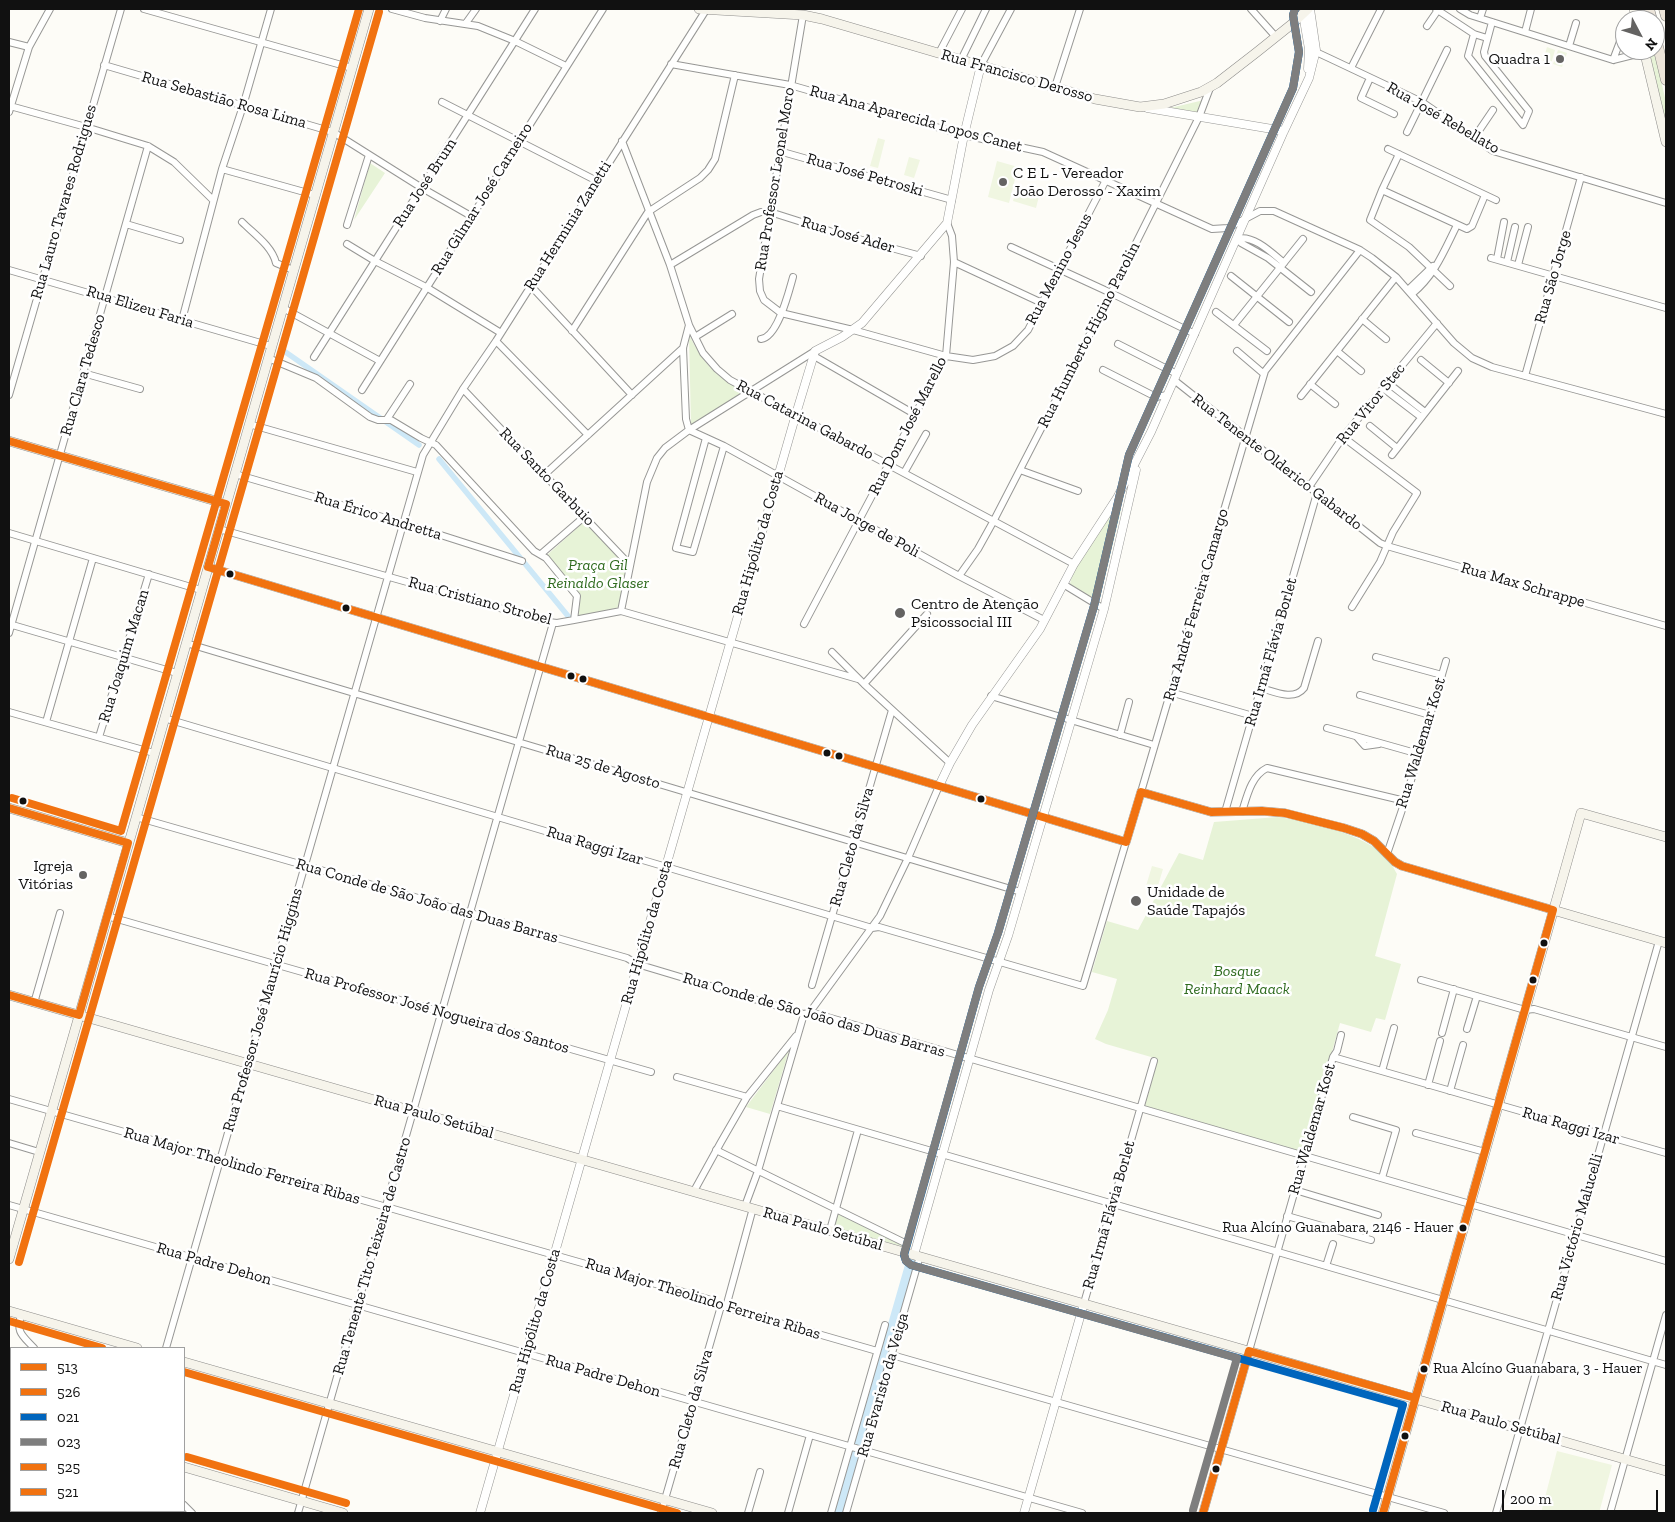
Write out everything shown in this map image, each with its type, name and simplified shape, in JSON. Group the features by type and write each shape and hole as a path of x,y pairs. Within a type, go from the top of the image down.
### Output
{"highway":[{"path":"1664,9 1666,16"},
{"path":"1661,60 1666,80"}],"main road":[{"path":"9,1259 369,9"},
{"name":"Rua Francisco Derosso","path":"702,9 803,15 822,19 1095,99 1140,107 1164,104 1192,96 1210,88 1307,11"},
{"path":"1646,60 1666,142"},
{"path":"9,441 226,504"},
{"path":"9,808 128,843"},
{"path":"1383,1513 1581,813 1666,837"},
{"path":"1553,910 1662,942"},
{"name":"Rua Paulo Setúbal","path":"9,995 1666,1471"},
{"path":"9,1311 133,1347"},
{"path":"185,1362 712,1513"},
{"path":"185,1467 343,1513"}],"street":[{"name":"Rua Lauro Tavares Rodrigues","path":"9,395 121,9"},
{"path":"144,9 352,68"},
{"path":"182,320 222,169 243,106 271,9"},
{"path":"392,9 440,21 478,26 515,40 566,66"},
{"path":"440,21 446,9"},
{"path":"466,23 476,9"},
{"name":"Rua José Brum","path":"314,357 535,9"},
{"name":"Rua Gilmar José Carneiro","path":"362,390 603,9"},
{"name":"Rua Herminia Zanetti","path":"430,442 671,64 702,9"},
{"path":"939,53 962,9"},
{"path":"961,60 986,9"},
{"path":"981,65 1011,9"},
{"path":"1055,87 1080,9"},
{"path":"1250,9 1276,37"},
{"path":"1351,68 1381,9"},
{"path":"1427,26 1437,9 1474,34 1487,38"},
{"path":"1460,9 1470,15 1613,60 1615,55"},
{"path":"1480,18 1483,9"},
{"path":"1525,32 1531,9"},
{"path":"48,10 30,47 10,109 86,127 148,146 174,162 214,200"},
{"path":"939,786 950,762 991,696 1029,645 1074,564 1114,504 1168,395 1309,78 1313,52 1307,11"},
{"name":"Rua Professor Leonel Moro","path":"803,15 759,279 760,292 764,300 781,314 853,330 946,356"},
{"path":"1474,34 1468,56 1523,125 1529,110 1484,56 1492,22"},
{"path":"1569,46 1576,23"},
{"path":"9,42 30,47"},
{"path":"1407,132 1447,50"},
{"name":"Rua José Rebellato","path":"1313,52 1422,102 1493,151 1666,202"},
{"name":"Rua Ana Aparecida Lopos Canet","path":"671,64 790,85 964,135 1043,152 1212,229 1228,228 1260,211 1274,211 1360,250 1382,265 1410,292 1454,343 1472,358 1492,367 1666,414"},
{"name":"Rua Sebastião Rosa Lima","path":"104,65 333,132 422,188 472,216"},
{"name":"Rua Dom José Marello","path":"804,624 946,356 954,262 952,236 947,223 964,135 981,65"},
{"path":"572,331 648,212 700,178 708,170 715,159 735,75"},
{"path":"1370,78 1361,98 1394,114"},
{"name":"Rua Humberto Higino Parolin","path":"959,576 978,549 993,522 1112,293 1199,117 1210,88"},
{"path":"442,102 597,181"},
{"path":"1140,107 1284,131"},
{"path":"1474,138 1493,110"},
{"name":"Rua Catarina Gabardo","path":"622,141 670,265 689,325 704,353 717,369 730,380 1074,564"},
{"name":"Rua Clara Tedesco","path":"9,633 148,146"},
{"path":"1388,149 1496,200"},
{"name":"Rua José Petroski","path":"779,151 952,200"},
{"path":"1399,154 1370,220 1409,247 1450,286"},
{"path":"347,226 369,155"},
{"path":"222,169 315,195"},
{"name":"Rua São Jorge","path":"1526,376 1580,178"},
{"name":"Rua Menino Jesus","path":"946,356 973,360 995,356 1013,346 1028,330 1106,180"},
{"path":"1382,190 1467,229 1470,228 1485,195"},
{"path":"670,265 753,215 770,212"},
{"name":"Rua José Ader","path":"770,212 920,256"},
{"path":"242,222 270,250 276,263 293,270"},
{"path":"1504,222 1494,258 1666,308"},
{"path":"621,611 647,482 657,458 666,448 689,430 862,323 947,223"},
{"path":"126,224 180,240"},
{"path":"1410,292 1432,270 1457,225"},
{"path":"1507,262 1515,227"},
{"path":"1518,265 1528,227"},
{"path":"1237,239 1270,255 1311,292"},
{"path":"1234,325 1303,239"},
{"path":"347,244 426,287 501,333"},
{"path":"1011,248 1112,293 1195,334"},
{"name":"Rua André Ferreira Camargo","path":"1084,986 1266,368 1360,250"},
{"path":"954,262 1042,303"},
{"name":"Rua Elizeu Faria","path":"9,270 42,278 271,346"},
{"path":"1232,276 1289,322"},
{"path":"761,339 770,334 781,314 793,277"},
{"path":"1301,396 1396,277"},
{"path":"531,286 632,395"},
{"path":"282,308 380,361"},
{"path":"1216,312 1267,351"},
{"path":"695,337 732,314"},
{"path":"1362,319 1386,339"},
{"name":"Rua Vitor Stec","path":"1309,487 1343,437 1437,323"},
{"path":"689,325 683,348 686,419 689,430"},
{"path":"496,341 588,435"},
{"name":"Rua Tenente Olderico Gabardo","path":"1118,344 1176,377 1200,401 1384,544"},
{"path":"544,475 683,348"},
{"path":"1237,351 1264,374"},
{"path":"1337,351 1361,371"},
{"path":"814,354 916,414"},
{"name":"Rua Hipólito da Costa","path":"480,1513 814,354"},
{"path":"268,358 316,378 370,417 396,422 442,450 534,551 541,554 577,596 574,620"},
{"path":"1421,360 1449,383"},
{"path":"1103,370 1156,398 1168,395"},
{"path":"1392,455 1458,371"},
{"path":"84,373 140,389"},
{"path":"384,419 410,384"},
{"path":"1310,384 1335,404"},
{"path":"1385,386 1423,415"},
{"name":"Rua Santo Garbuio","path":"463,389 630,565"},
{"path":"249,424 417,472"},
{"path":"1370,426 1397,448"},
{"name":"Rua Jorge de Poli","path":"689,430 724,446 959,576 1044,620"},
{"path":"904,473 926,434"},
{"path":"1343,437 1417,492 1384,544 1380,562 1352,607"},
{"path":"706,438 676,548 693,552 724,446"},
{"name":"Rua Professor José Maurício Higgins","path":"166,1347 417,472 430,442"},
{"name":"Rua Evaristo da Veiga","path":"846,1513 892,1355 942,1154 1104,609 1138,458"},
{"path":"1020,470 1078,491"},
{"name":"Rua Érico Andretta","path":"235,474 403,523 522,561"},
{"name":"Rua Irmã Flávia Borlet","path":"1225,812 1317,493"},
{"path":"1114,504 1127,508"},
{"path":"541,554 584,517"},
{"name":"Rua Cristiano Strobel","path":"219,529 388,575 553,623 621,611 858,678"},
{"path":"9,533 201,590"},
{"name":"Rua Max Schrappe","path":"1384,544 1666,626"},
{"path":"46,722 93,558"},
{"path":"208,568 1126,842"},
{"name":"Rua Joaquim Macan","path":"99,737 149,574"},
{"path":"1063,584 1104,609"},
{"path":"864,684 927,614"},
{"name":"Rua Tenente Tito Teixeira de Castro","path":"298,1513 553,623"},
{"path":"10,625 178,673"},
{"path":"1261,688 1293,696 1300,693 1304,688 1318,641"},
{"name":"Rua 25 de Agosto","path":"186,643 1021,892"},
{"path":"832,652 864,684 950,762"},
{"path":"1376,657 1442,675"},
{"name":"Rua Waldemar Kost","path":"1387,854 1405,801 1446,661"},
{"path":"1170,692 1253,716"},
{"path":"1360,695 1430,715"},
{"path":"991,696 1154,745"},
{"path":"1120,735 1129,702"},
{"name":"Rua Cleto da Silva","path":"812,985 892,710"},
{"path":"9,712 154,753"},
{"name":"Rua Raggi Izar","path":"164,718 872,928 879,927 1084,986"},
{"path":"1327,728 1418,754"},
{"path":"1242,812 1253,781 1267,768 1405,801"},
{"name":"Rua Cleto da Silva","path":"661,1513 723,1306 758,1171 798,1034 807,1013 880,916 908,858 939,786"},
{"path":"1141,792 1201,809 1225,812 1272,812 1294,815 1344,828 1368,837 1402,866 1553,910"},
{"name":"Rua Conde de São João das Duas Barras","path":"136,817 1666,1261"},
{"path":"34,1003 60,913"},
{"name":"Rua Professor José Nogueira dos Santos","path":"107,916 651,1072"},
{"name":"Rua Victório Malucelli","path":"1496,1513 1631,1037 1662,942"},
{"path":"1421,980 1525,1010 1534,1010 1666,1047"},
{"path":"1442,1034 1454,989"},
{"path":"1467,1029 1477,996"},
{"path":"1382,1072 1394,1028"},
{"path":"694,1192 747,1098 798,1034"},
{"name":"Rua Waldemar Kost","path":"1203,1513 1332,1057 1337,1051 1341,1035"},
{"path":"1428,1085 1440,1041"},
{"path":"1450,1091 1463,1045"},
{"name":"Rua Raggi Izar","path":"1332,1057 1666,1153"},
{"name":"Rua Irmã Flávia Borlet","path":"1024,1513 1154,1061"},
{"path":"677,1077 747,1098"},
{"name":"Rua Major Theolindo Ferreira Ribas","path":"9,1099 708,1299 723,1306 877,1351"},
{"path":"777,1106 1666,1364"},
{"path":"1353,1118 1396,1130 1382,1178"},
{"path":"830,1230 858,1130"},
{"path":"1416,1133 1485,1152"},
{"path":"9,1142 39,1152"},
{"path":"716,1150 907,1244"},
{"path":"1295,1190 1378,1215"},
{"name":"Rua Padre Dehon","path":"9,1205 1082,1513"},
{"path":"1287,1216 1371,1240"},
{"path":"1326,1266 1333,1244"},
{"path":"21,1315 19,1332 33,1347"},
{"path":"1610,1513 1666,1315"},
{"name":"Rua Evaristo da Veiga","path":"831,1513 885,1325"},
{"path":"892,1355 1444,1513"},
{"path":"788,1513 810,1435"},
{"path":"748,1513 760,1472"}],"green space":[{"path":"1547,47 1555,50 1551,64 1543,61"},
{"name":"Quadra 1","path":"1558,50 1567,53 1562,67 1553,64"},
{"path":"1650,60 1656,60 1666,102 1666,124"},
{"path":"1204,100 1198,113 1170,108"},
{"path":"878,138 885,140 878,168 870,166"},
{"path":"909,157 920,160 914,178 904,175"},
{"name":"C E L - Vereador João Derosso - Xaxim","path":"997,161 1018,167 1009,203 988,197"},
{"path":"370,163 385,173 354,220"},
{"path":"1016,189 1039,196 1036,208 1013,201"},
{"path":"689,335 700,355 712,369 745,393 691,426"},
{"path":"1117,507 1121,510 1100,598 1096,600 1070,584 1082,556"},
{"name":"Praça Gil Reinaldo Glaser","path":"585,521 627,566 620,607 578,617 581,595 546,556"},
{"name":"Bosque Reinhard Maack","path":"1278,817 1318,825 1358,839 1384,854 1397,874 1375,956 1401,964 1385,1020 1376,1018 1371,1032 1340,1023 1304,1153 1145,1106 1158,1059 1095,1039 1108,1010 1117,979 1092,972 1107,921 1138,930 1179,853 1203,860 1214,822"},
{"path":"1152,866 1163,869 1157,889 1146,886"},
{"path":"789,1050 770,1114 746,1107"},
{"path":"838,1214 905,1247 834,1228"},
{"path":"1557,1451 1612,1465 1599,1513 1541,1513"}],"waterway":[{"path":"284,351 419,445"},
{"path":"439,459 568,616"},
{"path":"839,1513 911,1262"}],"transit line":[{"name":"525","path":"12,798 121,831 359,9"},
{"name":"021","path":"1295,9 1293,15 1299,52 1293,88 1129,455 1094,606 998,933 979,987 904,1255 906,1261 911,1265 1403,1405 1373,1510"},
{"name":"023","path":"1193,1510 1237,1358 911,1265 906,1261 904,1254 979,987 998,933 1094,606 1129,455 1293,88 1299,52 1293,15 1295,9"},
{"name":"526","path":"19,1262 379,12"},
{"name":"513","path":"9,441 226,504 208,567 1126,842 1141,792 1211,812 1262,811 1285,813 1362,834 1374,841 1395,862 1402,866 1553,910 1383,1513"},
{"name":"521","path":"9,808 128,843 79,1015 9,995"},
{"name":"526","path":"9,1321 99,1347"},
{"name":"513","path":"1203,1513 1249,1351 1415,1398"},
{"name":"526","path":"185,1372 677,1513"},
{"name":"525","path":"187,1457 346,1503"}],"place":[{"name":"Quadra 1","path":"1560,59"},
{"name":"C E L - Vereador João Derosso - Xaxim","path":"1003,182"},
{"name":"Centro de Atenção Psicossocial III","path":"900,613"},
{"name":"Igreja Vitórias","path":"83,875"},
{"name":"Unidade de Saúde Tapajós","path":"1136,901"},
{"name":"Rua Alcíno Guanabara, 2146 - Hauer","path":"1463,1228"},
{"name":"Rua Alcíno Guanabara, 3 - Hauer","path":"1424,1369"}]}
